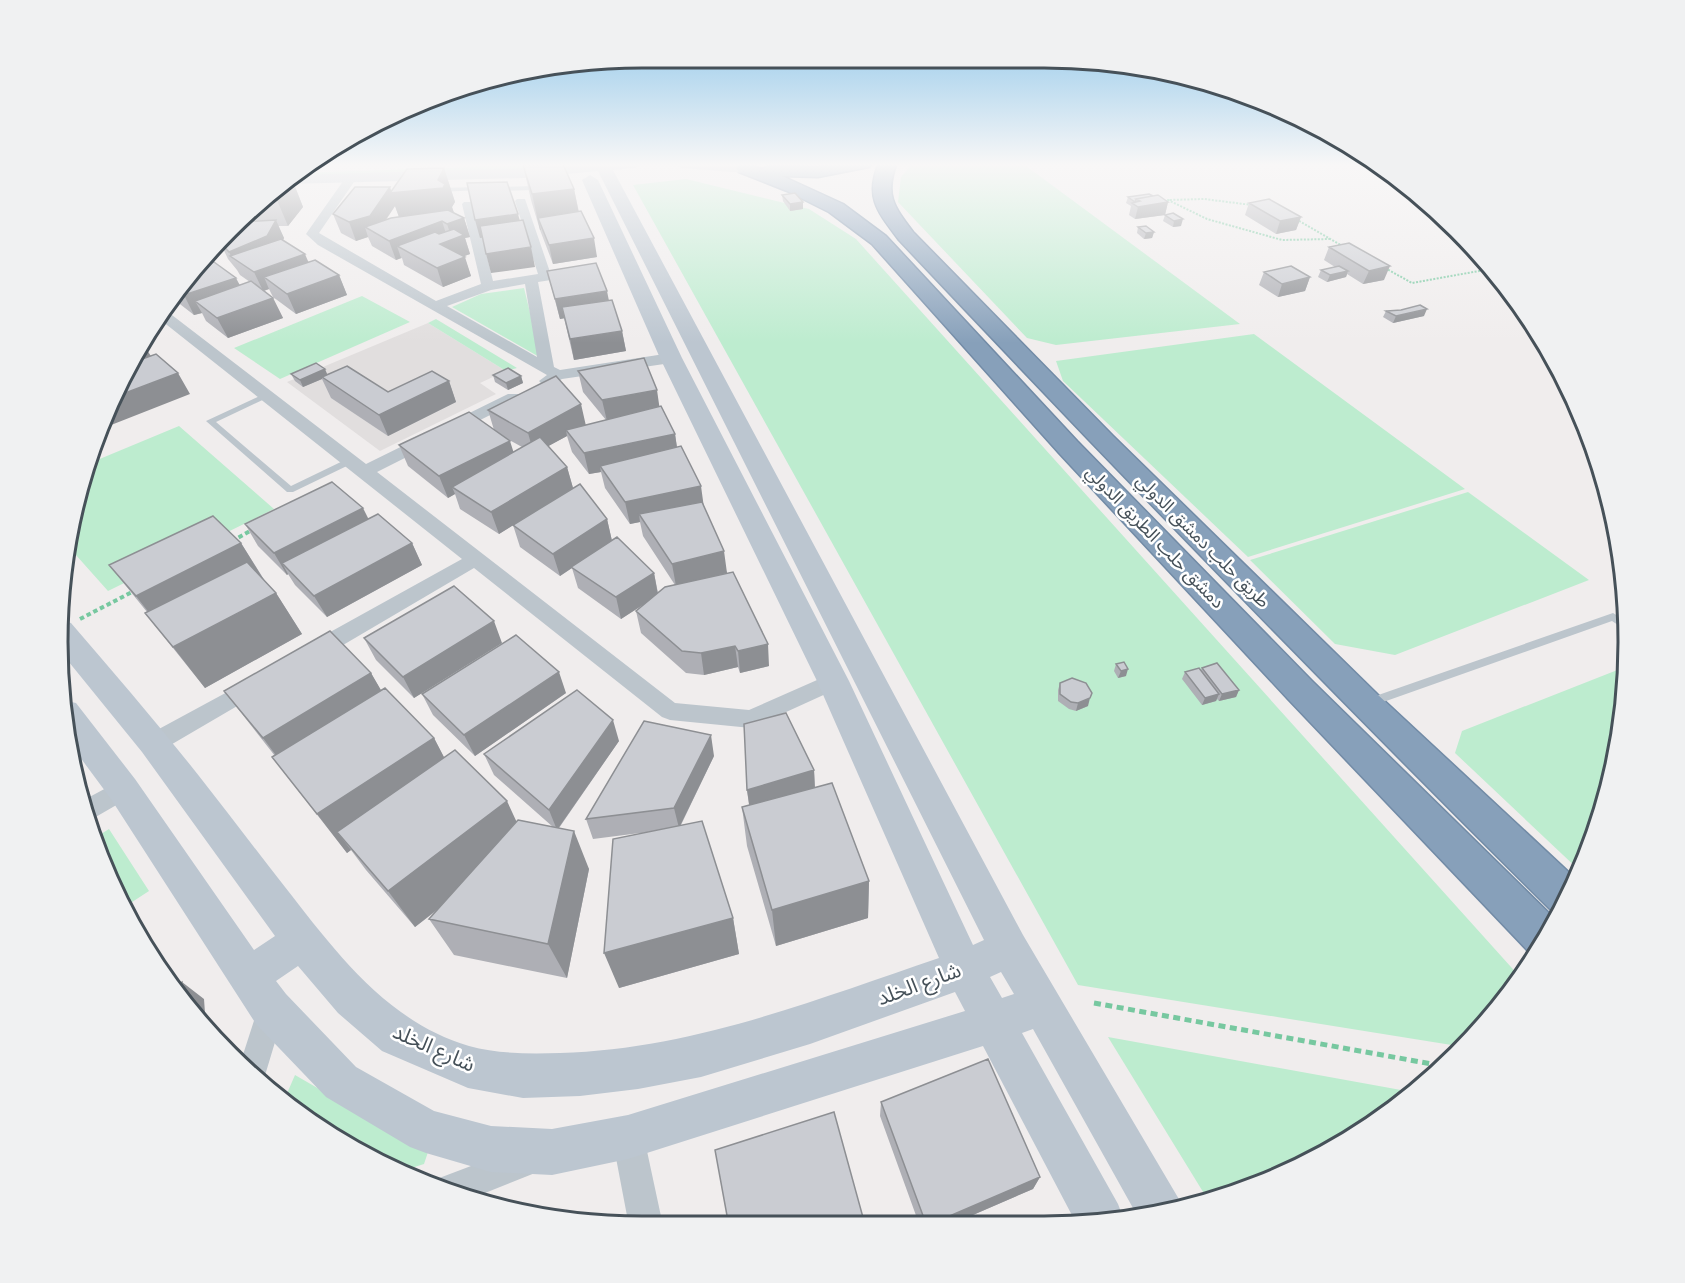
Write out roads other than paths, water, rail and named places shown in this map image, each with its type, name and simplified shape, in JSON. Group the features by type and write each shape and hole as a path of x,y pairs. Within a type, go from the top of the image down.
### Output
{"highway":[{"name":"دمشق حلب الطريق الدولي","path":"856,223 879,240 1085,464 1300,690 1538,932"},
{"name":"طريق حلب دمشق الدولي","path":"896,223 906,236 1104,442 1365,704 1560,891"}],"street":[{"path":"320,223 312,234 322,242 553,372"},
{"path":"473,223 488,285"},
{"path":"526,223 538,278 553,372"},
{"path":"617,223 671,358 833,681 964,969 1096,1213"},
{"path":"624,223 1009,948 1157,1204"},
{"path":"435,306 488,285 588,271"},
{"path":"168,318 670,711 751,719 833,681"},
{"path":"357,467 532,388 553,372 671,358"},
{"path":"299,660 476,559"},
{"name":"شارع الخلد","path":"68,629 302,940 352,999 397,1036 468,1067 524,1076 580,1074 638,1068 701,1056 810,1023 964,969 1009,948"},
{"path":"154,743 268,678"},
{"path":"73,723 123,789 260,993 341,1082 426,1131 492,1149 552,1152"},
{"path":"92,808 123,789"},
{"path":"253,1063 260,993 302,940"},
{"path":"460,1186 552,1152 628,1137 992,1023 1041,1005"},
{"path":"628,1137 644,1216"}],"lane":[{"path":"267,396 210,422 290,490 357,467"},
{"path":"1365,704 1613,617 1617,620"}]}
